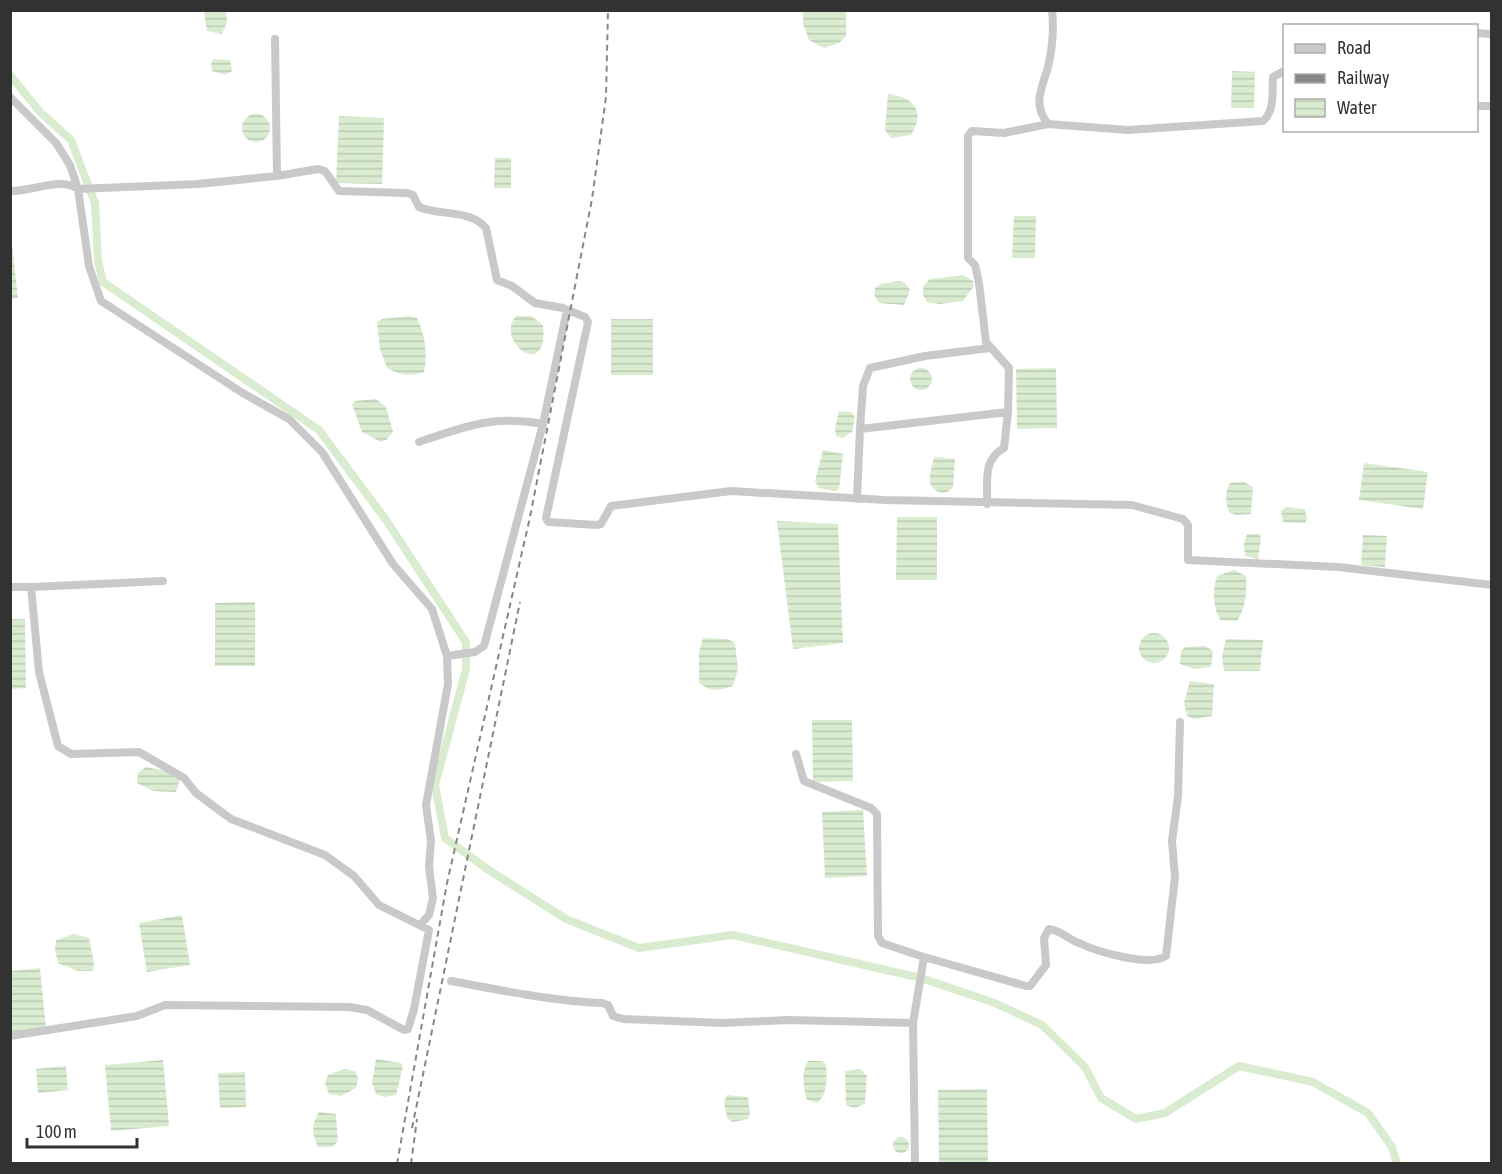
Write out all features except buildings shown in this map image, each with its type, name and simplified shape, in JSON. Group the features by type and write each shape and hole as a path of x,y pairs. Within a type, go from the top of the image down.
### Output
{"street":[{"path":"1048,124 1041,115 1039,88 1048,66 1054,22 1052,10"},
{"path":"275,39 277,177"},
{"path":"987,504 988,462 995,453 1004,448 1009,368 986,342 977,271 968,258 968,136 972,132 1004,133 1048,124 1128,130 1263,121 1269,116 1272,105 1273,77 1283,72"},
{"path":"10,97 56,143 82,189 89,266 101,301 241,392 290,419 322,452 393,564 432,609 447,656 448,684 426,805 432,841 429,867 433,898 429,915 420,925"},
{"path":"10,191 26,192 63,184 71,184 82,189 198,184 277,177 318,169 325,171 339,191 407,193 413,195 419,207 426,210 466,216 480,221 486,228 497,280 512,286 535,303 567,310 585,317 588,328 546,518 548,522 597,525 601,524 611,506 731,490 857,499 987,504 1132,505 1176,515 1188,525 1188,560 1338,567 1491,585"},
{"path":"447,656 475,652 484,646 543,424 567,310"},
{"path":"857,499 863,386 870,368 925,356 990,348"},
{"path":"860,429 1008,412"},
{"path":"420,442 476,422 512,420 543,424"},
{"path":"10,586 163,581"},
{"path":"10,1036 137,1016 165,1005 349,1008 368,1010 401,1028 408,1029 429,930 379,905 354,876 325,855 231,819 196,793 184,778 139,752 71,754 58,746 39,672 31,586"},
{"path":"796,754 804,781 871,808 877,814 878,936 882,942 924,960 1030,986 1046,965 1044,938 1049,929 1065,934 1078,943 1127,957 1159,961 1166,956 1175,877 1173,841 1178,796 1180,722"},
{"path":"915,1164 913,1023 924,960"},
{"path":"451,981 535,994 554,1001 602,1003 608,1005 613,1016 623,1019 723,1023 788,1020 913,1023"}],"water":[{"path":"204,11 226,11 227,22 222,34 207,31"},
{"path":"803,11 846,11 846,36 839,43 824,48 809,40 803,24"},
{"path":"214,59 230,60 232,71 225,75 212,71 211,63"},
{"path":"1232,71 1255,72 1254,108 1231,108"},
{"path":"888,94 904,98 914,106 918,118 911,135 891,138 885,130"},
{"path":"256,114 266,118 270,128 266,138 256,142 246,138 242,128 246,118"},
{"path":"339,116 384,118 382,184 336,183"},
{"path":"495,158 511,158 511,188 494,188"},
{"path":"1014,216 1036,216 1035,258 1012,258"},
{"path":"10,225 18,298 11,299 10,299"},
{"path":"963,275 973,281 974,286 963,301 940,304 927,302 923,295 923,286 930,279"},
{"path":"899,281 905,283 910,290 904,305 879,303 874,295 875,288 881,284"},
{"path":"409,316 417,318 420,324 426,358 424,372 409,375 387,368 380,349 377,322 382,319"},
{"path":"516,316 531,316 543,325 543,342 538,352 531,354 524,352 516,345 511,326"},
{"path":"611,319 653,319 653,375 611,375"},
{"path":"921,368 929,371 932,379 929,387 921,390 913,387 910,379 913,371"},
{"path":"1056,368 1057,428 1017,429 1016,369"},
{"path":"376,399 386,407 393,432 381,442 362,432 352,404 355,401"},
{"path":"839,411 851,412 855,417 852,432 843,438 836,436 835,428"},
{"path":"823,450 843,454 839,489 835,491 819,488 815,481"},
{"path":"934,457 955,459 953,487 949,491 942,493 935,490 930,482"},
{"path":"1364,463 1428,472 1423,509 1359,500"},
{"path":"1244,482 1253,487 1251,514 1236,515 1229,512 1226,501 1227,490 1230,483"},
{"path":"1286,507 1305,509 1307,519 1305,523 1283,522 1281,511"},
{"path":"897,517 937,517 937,580 896,580"},
{"path":"777,521 838,524 843,643 793,649"},
{"path":"1247,534 1259,534 1261,538 1258,559 1245,556 1244,544"},
{"path":"1363,535 1387,536 1385,567 1361,565"},
{"path":"1234,570 1246,576 1244,605 1237,621 1220,620 1215,604 1215,582 1217,576"},
{"path":"255,602 255,666 215,666 215,603"},
{"path":"10,619 25,619 26,688 11,689"},
{"path":"1154,633 1165,637 1169,648 1165,659 1154,663 1143,659 1139,648 1143,637"},
{"path":"703,638 728,639 735,643 738,669 733,686 715,690 699,683 699,652"},
{"path":"1226,639 1263,640 1260,671 1224,671 1222,656"},
{"path":"1205,646 1213,651 1211,667 1195,669 1180,664 1181,651 1185,647"},
{"path":"1190,681 1214,684 1212,716 1194,719 1187,716 1184,703"},
{"path":"812,720 852,720 853,781 813,782"},
{"path":"146,767 173,773 180,779 176,792 153,791 137,783 138,773"},
{"path":"863,810 867,876 825,878 822,812"},
{"path":"182,915 190,965 147,972 139,923"},
{"path":"74,934 89,938 94,964 93,971 77,971 58,963 55,950 56,940"},
{"path":"40,968 46,1028 11,1032 11,971"},
{"path":"376,1059 401,1063 403,1067 396,1095 384,1097 376,1094 372,1083"},
{"path":"163,1060 169,1126 111,1131 105,1065"},
{"path":"808,1061 822,1061 826,1064 825,1091 817,1103 807,1100 804,1090 803,1080"},
{"path":"66,1066 68,1090 38,1093 36,1069"},
{"path":"344,1069 355,1071 358,1078 356,1088 341,1096 329,1094 325,1083 328,1075"},
{"path":"860,1069 867,1076 865,1104 854,1108 846,1105 845,1071"},
{"path":"245,1072 246,1107 220,1108 218,1073"},
{"path":"987,1089 988,1163 939,1163 938,1090"},
{"path":"727,1095 748,1097 750,1113 748,1119 733,1122 727,1118 724,1102"},
{"path":"319,1112 336,1114 338,1141 332,1147 318,1147 316,1142 314,1125"},
{"path":"898,1137 904,1137 909,1145 907,1151 898,1153 893,1148 893,1142"}],"waterway":[{"path":"10,75 40,112 71,140 95,203 98,261 103,282 319,430 386,520 466,642 466,669 435,785 445,838 487,869 566,919 639,948 733,935 921,978 995,1003 1042,1025 1085,1067 1101,1098 1136,1119 1165,1113 1239,1066 1313,1082 1368,1113 1392,1147 1397,1164"}],"railway":[{"path":"397,1164 447,883 530,517 592,199 606,97 608,10"},
{"path":"412,1128 520,602"},
{"path":"411,1164 417,1119"}]}
